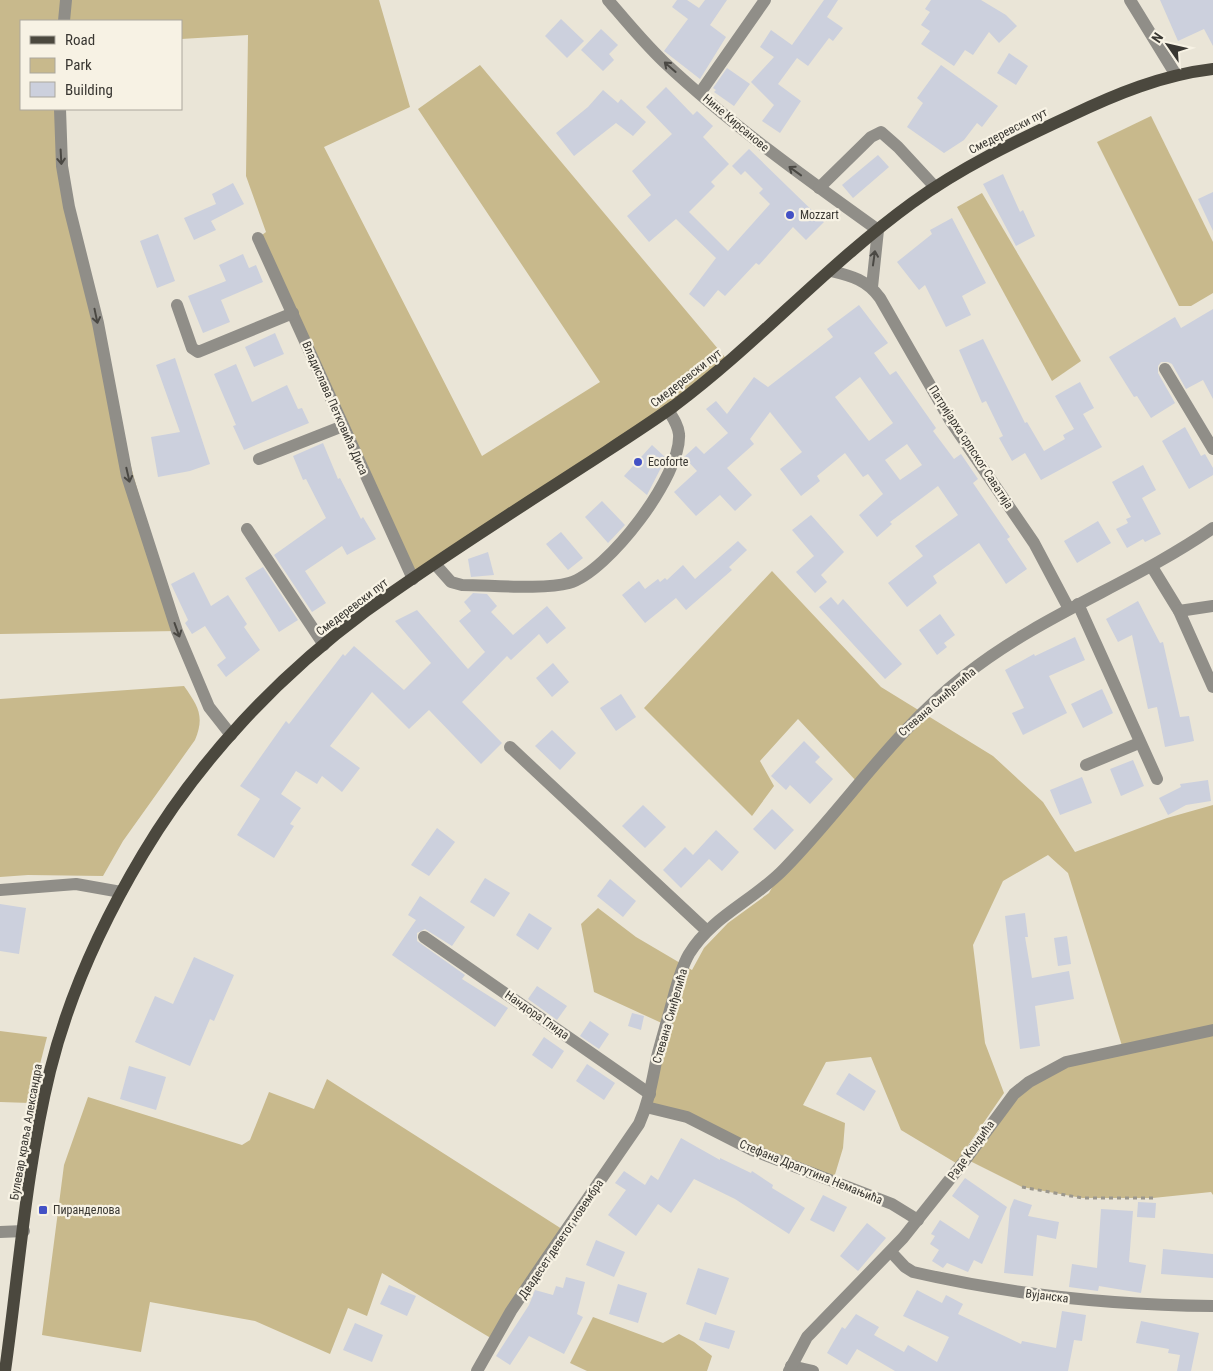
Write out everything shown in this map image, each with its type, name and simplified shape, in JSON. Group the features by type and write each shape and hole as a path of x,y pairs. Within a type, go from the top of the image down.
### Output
{"main road":[{"name":"Смедеревски пут","path":"231,735 284,680 324,645 413,578 668,410 730,362 878,230 935,187 966,168 1068,116 1128,90 1176,75 1213,69"},
{"name":"Булевар краља Александра","path":"5,1371 37,1135 54,1054 86,964 121,892 174,807 231,735"}],"street":[{"path":"64,20 66,0"},
{"name":"Нине Кирсанове","path":"608,0 659,57 761,145 878,230"},
{"path":"700,93 765,0"},
{"path":"1130,0 1176,75"},
{"path":"60,110 62,166 68,207 96,315 127,476 177,631 209,707 231,735"},
{"path":"819,188 871,137 880,132 898,147 935,187"},
{"path":"872,287 878,230"},
{"name":"Владислава Петковића Диса","path":"258,238 413,578"},
{"name":"Патријарха српског Саватија","path":"831,271 854,276 872,287 887,309 950,420 1034,543 1073,606 1157,779"},
{"path":"177,305 192,348 198,352 293,312"},
{"path":"1165,369 1213,449"},
{"path":"435,564 451,582 462,585 548,585 570,583 594,568 605,560 637,524 652,501 676,456 678,434 675,422 668,410"},
{"path":"259,459 343,426"},
{"name":"Стевана Синђелића","path":"646,1107 657,1057 680,976 688,956 706,931 780,873 813,838 892,742 941,696 992,656 1073,606 1152,567 1213,528"},
{"path":"247,529 324,645"},
{"path":"1152,567 1179,611 1213,687"},
{"path":"1179,611 1213,606"},
{"path":"1086,766 1139,743"},
{"path":"510,747 706,931"},
{"path":"0,890 76,884 121,892"},
{"name":"Нандора Глида","path":"424,937 650,1094"},
{"name":"Раде Кондића","path":"813,1371 790,1368 801,1345 815,1328 891,1252 966,1159 1008,1101 1029,1082 1066,1062 1083,1057 1213,1030"},
{"name":"Стефана Драгутина Немањића","path":"646,1107 687,1117 752,1150 892,1204 918,1220"},
{"name":"Двадесет деветог новембра","path":"477,1371 511,1312 628,1141 646,1107"},
{"path":"0,1232 24,1231"},
{"name":"Вујанска","path":"891,1252 905,1267 913,1272 990,1288 1061,1298 1130,1304 1213,1306"}],"path":[{"path":"1022,1187 1082,1198 1153,1198"}],"green space":[{"path":"0,0 379,0 410,107 324,147 482,456 600,382 418,109 480,65 729,362 413,579 258,238 266,232 246,176 248,35 182,39 182,20 20,20 20,110 60,110 69,207 116,413 177,631 0,634"},
{"path":"1151,116 1213,242 1213,293 1191,306 1179,306 1097,142"},
{"path":"982,193 1081,361 1052,381 957,207"},
{"path":"772,571 881,687 993,756 1043,802 1075,852 1167,818 1213,805 1213,1195 1211,1192 1153,1198 1082,1198 1022,1187 966,1159 1014,1094 1050,1069 1123,1049 1068,873 1048,855 1003,881 973,945 985,1043 1004,1093 956,1163 901,1130 871,1057 826,1062 803,1105 845,1123 843,1148 833,1181 647,1107 666,1025 594,992 581,924 598,908 636,937 692,970 704,948 728,923 769,893 780,873 858,783 798,719 760,761 774,786 752,816 644,708"},
{"path":"184,686 193,699 200,718 195,740 123,841 103,876 28,875 0,877 0,699"},
{"path":"0,1031 47,1037 30,1103 0,1102"},
{"path":"327,1079 565,1231 494,1340 382,1273 367,1316 348,1308 330,1354 255,1321 150,1302 141,1352 42,1335 64,1165 88,1097 242,1145 250,1140 269,1092 314,1109"},
{"path":"593,1317 663,1343 679,1334 694,1342 712,1356 707,1371 587,1371 570,1363"}],"building":[{"path":"677,0 687,0 699,8 705,0 727,0 710,25 726,37 700,79 664,51 688,19 672,7"},
{"path":"824,0 838,0 827,17 843,28 833,41 829,38 808,66 797,58 778,84 801,101 780,133 762,121 774,105 751,82 774,57 760,47 771,30 792,45"},
{"path":"931,0 981,0 1006,15 1017,26 999,43 989,32 973,55 965,50 954,66 921,44 930,31 921,25 930,12 925,9"},
{"path":"1160,0 1213,0 1213,46 1204,29 1178,41"},
{"path":"561,19 584,41 567,58 545,36"},
{"path":"601,29 618,45 609,54 614,60 603,71 581,50"},
{"path":"1009,53 1028,66 1016,85 997,73"},
{"path":"941,65 998,106 982,127 977,123 964,140 944,153 907,127 923,103 917,98"},
{"path":"727,68 750,84 734,106 714,92 716,90 713,88"},
{"path":"666,87 693,115 697,111 713,126 703,137 729,164 711,182 715,186 689,212 728,251 770,204 759,193 763,189 745,171 741,175 732,166 749,149 824,222 806,240 793,227 759,265 756,263 725,296 718,290 704,307 689,294 716,258 676,219 649,242 627,216 651,195 632,171 672,134 646,107"},
{"path":"603,90 618,103 621,99 646,122 633,136 616,123 574,156 556,133 588,107"},
{"path":"878,155 889,167 853,198 842,185"},
{"path":"1003,174 1020,212 1023,210 1035,236 1016,246 983,184"},
{"path":"233,183 244,204 211,221 216,230 194,240 184,218 216,204 212,194"},
{"path":"1213,192 1213,231 1198,199"},
{"path":"952,218 986,283 962,296 971,315 946,327 925,285 919,290 897,262 932,234 930,230"},
{"path":"158,234 175,281 157,288 140,241"},
{"path":"243,254 249,268 256,265 263,282 221,300 230,322 203,333 188,296 226,281 219,265"},
{"path":"859,305 888,343 874,353 890,375 896,371 936,428 933,431 954,459 961,454 978,479 973,483 1010,537 1007,539 1027,569 1006,584 979,543 933,576 937,583 907,607 888,583 923,556 915,546 958,515 938,486 890,522 892,524 877,537 859,515 883,494 868,474 863,477 845,453 817,476 820,481 801,496 780,469 802,452 770,412 750,439 754,444 727,468 752,495 735,511 720,495 696,516 674,492 697,471 684,457 696,446 704,454 728,433 706,409 716,401 727,414 754,377 768,387 833,337 827,329","holes":["860,377 893,423 869,441 835,397","907,444 922,465 900,480 885,460"]},
{"path":"1213,309 1213,399 1203,380 1186,389 1172,364 1161,362 1158,366 1158,373 1175,403 1151,418 1137,396 1134,397 1109,357 1175,317 1181,328"},
{"path":"275,333 284,354 254,367 245,347"},
{"path":"983,339 1025,423 1027,422 1044,451 1065,439 1063,435 1074,429 1055,396 1080,382 1094,408 1083,414 1102,447 1041,480 1025,453 1012,461 999,438 1003,436 986,401 982,403 959,350"},
{"path":"175,358 210,464 190,471 158,477 151,437 180,432 156,365"},
{"path":"236,364 252,402 287,385 298,409 302,408 309,423 244,450 233,426 236,425 214,374"},
{"path":"1185,427 1201,456 1205,454 1213,468 1213,475 1189,489 1162,441"},
{"path":"323,443 338,479 340,478 361,519 363,517 376,539 347,555 342,546 305,571 326,603 312,612 274,555 326,518 306,479 303,480 293,456"},
{"path":"652,445 666,458 647,495 624,476"},
{"path":"1143,465 1156,490 1142,498 1161,534 1145,542 1143,539 1127,548 1116,529 1128,523 1126,519 1131,517 1112,482"},
{"path":"602,501 625,525 608,543 585,517"},
{"path":"811,515 844,552 821,575 827,582 815,593 796,572 814,556 792,530"},
{"path":"1098,521 1111,543 1077,563 1064,541"},
{"path":"561,532 583,558 568,570 546,544"},
{"path":"738,541 747,550 729,567 732,570 686,610 676,598 645,623 622,595 639,581 645,589 658,579 660,582 665,578 667,580 683,565 695,579"},
{"path":"488,552 494,575 471,577 468,559"},
{"path":"263,567 298,620 279,632 245,578"},
{"path":"194,572 211,606 228,595 247,624 244,627 260,650 226,677 217,665 226,658 205,626 192,634 185,623 188,620 171,584"},
{"path":"473,593 487,594 497,606 491,612 513,635 547,606 566,628 547,644 539,634 511,660 507,656 462,702 502,743 481,764 429,710 409,729 372,692 330,746 360,768 342,792 322,776 317,784 296,771 281,794 301,808 290,824 294,826 274,858 237,835 260,799 240,786 286,721 289,724 343,654 345,656 354,646 404,690 431,663 395,621 417,610 468,669 485,652 459,621 471,611 464,602"},
{"path":"831,597 838,605 843,599 902,664 885,679 819,607"},
{"path":"1138,601 1160,643 1163,642 1180,717 1189,716 1194,741 1165,747 1157,707 1148,709 1132,635 1118,642 1106,619"},
{"path":"940,614 955,635 944,643 947,647 937,655 919,630"},
{"path":"1075,637 1085,660 1049,676 1067,713 1023,735 1012,713 1024,708 1005,670 1034,654 1035,656"},
{"path":"553,663 569,682 552,697 536,678"},
{"path":"1102,689 1113,713 1083,728 1071,704"},
{"path":"621,694 636,717 616,731 600,708"},
{"path":"552,730 576,753 560,770 535,746"},
{"path":"804,741 820,757 815,762 833,779 810,804 790,785 786,790 771,776"},
{"path":"1133,760 1144,786 1121,796 1110,769"},
{"path":"1082,777 1092,803 1060,815 1050,790"},
{"path":"1208,780 1211,801 1186,805 1168,815 1159,798 1181,787 1180,784"},
{"path":"643,805 666,827 645,848 622,826"},
{"path":"772,809 794,830 775,850 753,829"},
{"path":"437,828 455,842 429,876 411,865"},
{"path":"716,830 739,852 722,871 709,859 681,888 663,870 685,847 693,855"},
{"path":"485,878 510,893 494,917 470,902"},
{"path":"610,879 636,901 623,917 597,896"},
{"path":"420,896 465,927 452,946 425,929 417,933 417,941 465,975 462,979 508,1008 495,1027 392,955 416,920 408,915"},
{"path":"0,904 26,908 19,954 0,951"},
{"path":"529,913 552,928 538,950 516,935"},
{"path":"1025,913 1028,937 1025,937 1032,978 1069,971 1074,999 1035,1006 1040,1046 1020,1049 1005,916"},
{"path":"1067,936 1071,964 1058,966 1054,938"},
{"path":"194,957 234,975 214,1021 210,1019 190,1066 135,1042 155,996 173,1004"},
{"path":"537,986 567,1006 557,1020 528,999"},
{"path":"632,1013 644,1016 641,1030 628,1026"},
{"path":"590,1021 609,1034 599,1049 580,1036"},
{"path":"544,1037 564,1051 552,1069 532,1055"},
{"path":"587,1064 615,1083 604,1100 576,1081"},
{"path":"129,1066 166,1077 156,1110 120,1099"},
{"path":"849,1073 876,1091 864,1111 836,1094"},
{"path":"681,1138 720,1160 720,1158 751,1173 752,1171 773,1185 772,1188 805,1208 789,1234 735,1199 694,1179 671,1213 658,1204 636,1236 608,1215 626,1190 615,1183 624,1171 645,1185 651,1175 658,1180"},
{"path":"965,1178 1007,1207 982,1264 974,1260 968,1272 947,1263 943,1268 932,1261 939,1250 930,1244 935,1236 931,1234 940,1220 969,1239 979,1216 952,1196"},
{"path":"823,1195 847,1207 834,1232 810,1220"},
{"path":"1014,1199 1032,1205 1028,1216 1059,1222 1056,1239 1037,1235 1033,1276 1004,1273 1010,1209"},
{"path":"1138,1202 1156,1203 1155,1218 1137,1217"},
{"path":"1101,1209 1133,1211 1129,1262 1146,1265 1141,1293 1099,1286 1098,1291 1069,1287 1072,1264 1097,1268"},
{"path":"867,1223 886,1238 858,1271 840,1256"},
{"path":"596,1240 625,1252 614,1277 586,1265"},
{"path":"1163,1249 1213,1254 1213,1278 1161,1274"},
{"path":"698,1268 729,1278 716,1315 686,1304"},
{"path":"566,1277 585,1282 577,1314 583,1317 564,1354 529,1336 510,1365 496,1356 529,1305 535,1290 553,1295 556,1286 563,1288"},
{"path":"618,1284 647,1293 638,1323 609,1314"},
{"path":"389,1285 416,1296 407,1316 380,1304"},
{"path":"917,1290 942,1303 946,1295 963,1304 958,1314 1021,1344 1022,1341 1056,1348 1062,1311 1086,1315 1082,1341 1074,1340 1068,1371 895,1371 857,1349 847,1365 827,1353 842,1327 845,1329 856,1314 879,1327 874,1335 904,1352 908,1345 937,1362 949,1337 903,1316"},
{"path":"1141,1321 1199,1333 1191,1371 1177,1371 1180,1355 1168,1353 1169,1349 1136,1343"},
{"path":"705,1322 735,1331 729,1349 699,1340"},
{"path":"355,1323 383,1335 372,1362 343,1350"}],"place":[{"name":"Mozzart","path":"790,215"},
{"name":"Ecoforte","path":"638,462"},
{"name":"Пиранделова","path":"43,1210"}]}
